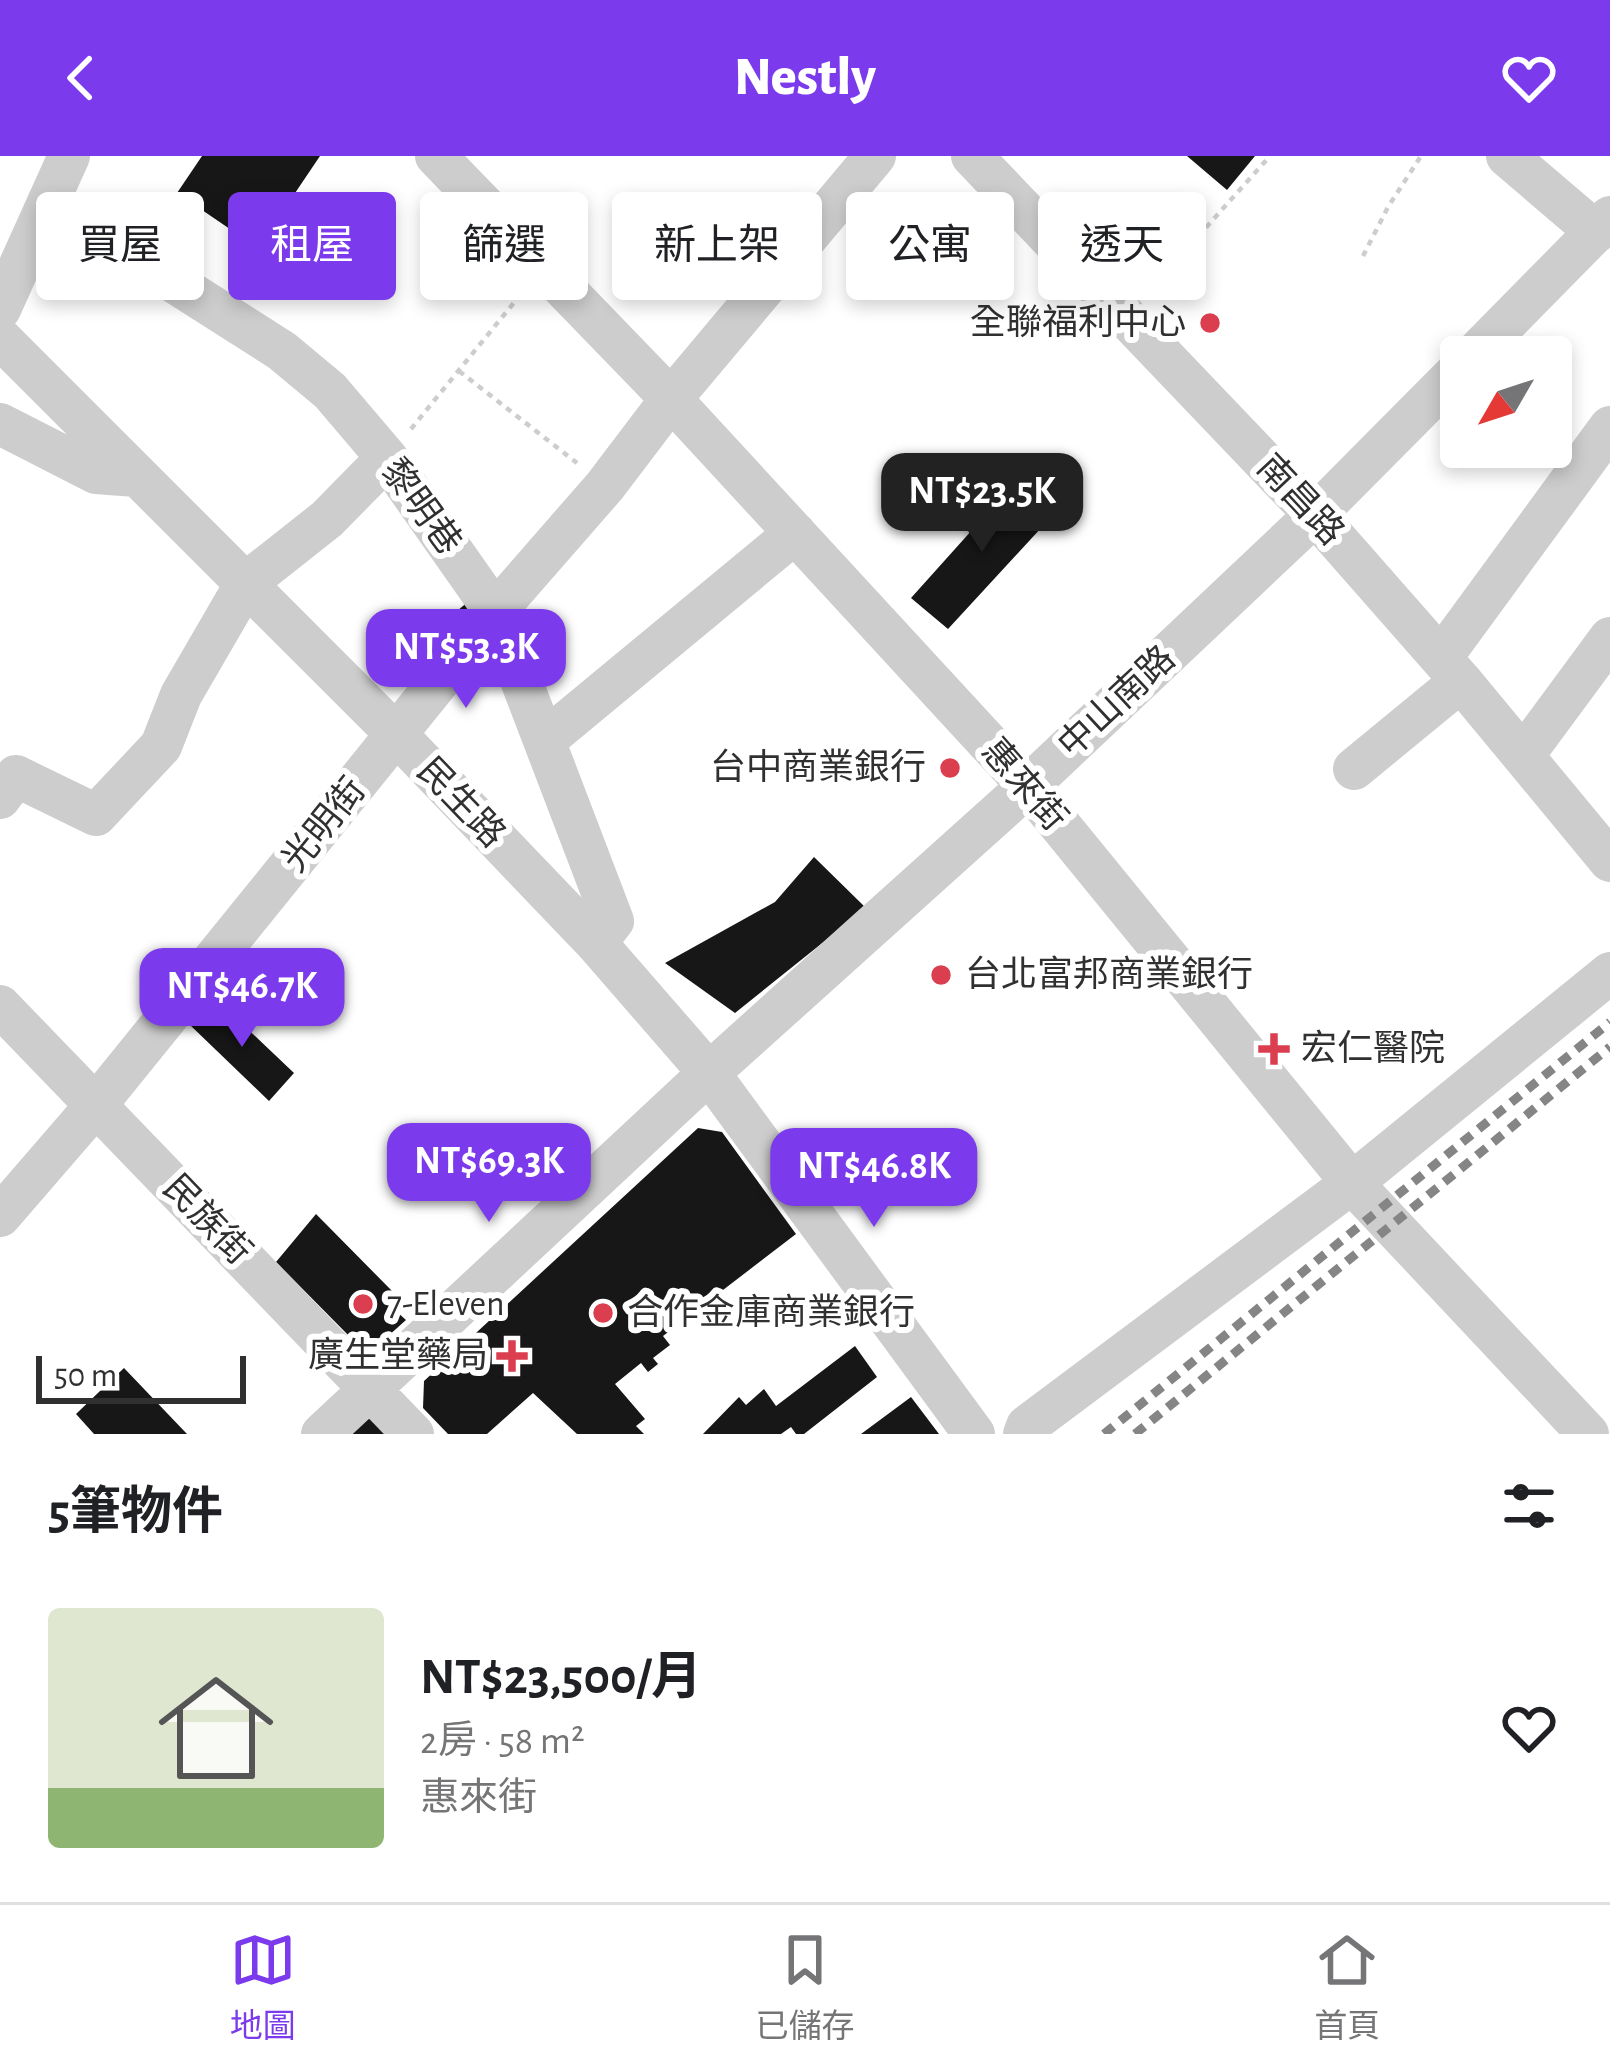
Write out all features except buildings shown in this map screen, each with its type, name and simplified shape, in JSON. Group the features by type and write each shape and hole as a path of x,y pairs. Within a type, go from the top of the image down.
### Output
{"street":[{"path":"53,192 69,156"},
{"name":"惠來街","path":"436,156 471,192"},
{"name":"光明街","path":"0,1216 96,1106 495,612 605,486 671,399 874,156"},
{"name":"南昌路","path":"972,156 1315,514 1610,861"},
{"path":"1493,336 1603,225 1508,156"},
{"path":"0,308 36,228"},
{"name":"黎明巷","path":"201,300 281,351 329,392 387,458 495,612 614,922 596,944"},
{"name":"惠來街","path":"576,300 1028,787 1352,1183 1588,1434"},
{"name":"民生路","path":"0,338 397,735 596,944 709,1073 974,1434"},
{"name":"中山南路","path":"322,1434 709,1073 1028,787 1440,389"},
{"path":"0,424 96,473 136,476"},
{"path":"1354,770 1451,669 1610,428"},
{"path":"0,798 16,776 96,815 161,746 181,695 246,584 327,519 387,458"},
{"path":"545,740 795,533"},
{"path":"1523,756 1610,638"},
{"path":"1024,1434 1027,1426 1352,1183 1610,974"},
{"name":"民族街","path":"0,1006 413,1434"}],"path":[{"path":"1126,317 1270,156"},
{"path":"1363,256 1421,156"},
{"path":"387,458 516,300"},
{"path":"459,370 605,486"}],"railway":[{"path":"1104,1434 1610,1022"},
{"path":"1135,1434 1610,1047"}],"place":[{"name":"全聯福利中心","path":"1210,323"},
{"name":"台中商業銀行","path":"950,768"},
{"name":"台北富邦商業銀行","path":"941,975"},
{"name":"宏仁醫院","path":"1274,1049"},
{"name":"7-Eleven","path":"363,1304"},
{"name":"合作金庫商業銀行","path":"603,1313"},
{"name":"廣生堂藥局","path":"512,1356"}]}
